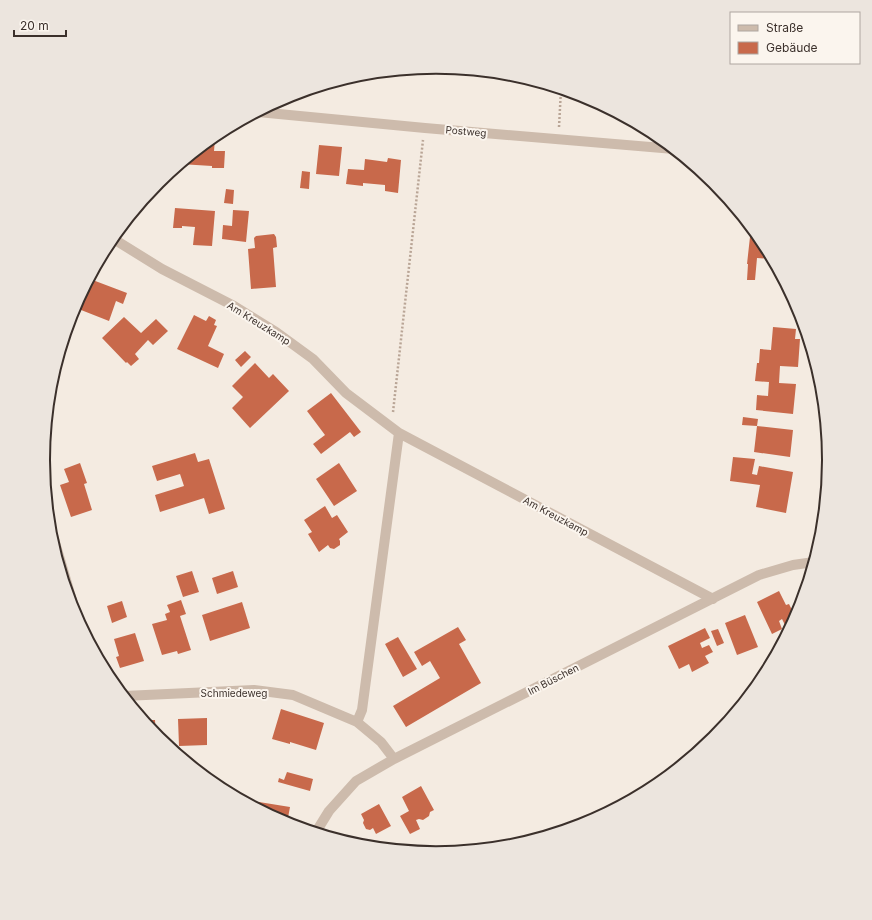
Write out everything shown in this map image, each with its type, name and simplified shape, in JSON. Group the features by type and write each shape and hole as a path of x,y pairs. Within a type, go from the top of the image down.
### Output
{"street":[{"name":"Postweg","path":"267,113 558,140 663,148"},
{"name":"Am Kreuzkamp","path":"118,242 162,269 234,306 276,332 313,359 346,393 395,430 713,599"},
{"path":"357,722 362,710 395,430"},
{"name":"Im Büschen","path":"319,828 329,811 356,781 394,759 759,575 793,564 808,563"},
{"name":"Schmiedeweg","path":"131,696 254,690 293,695 357,722 381,742 394,759"}],"path":[{"path":"558,140 561,94"},
{"path":"395,430 425,128"}],"building":[{"path":"215,144 214,151 225,151 224,168 212,168 212,166 188,164"},
{"path":"319,145 342,147 339,176 316,174"},
{"path":"388,158 401,160 398,193 385,191 385,185 363,183 363,186 346,184 348,169 364,170 365,159 387,162"},
{"path":"302,171 310,172 309,189 300,188"},
{"path":"226,189 234,190 233,204 224,203"},
{"path":"175,208 215,211 212,246 193,245 195,227 182,226 182,228 173,228"},
{"path":"233,210 249,211 246,242 222,239 223,225 232,226"},
{"path":"274,234 276,237 277,247 273,248 276,287 251,289 248,249 255,248 254,238 256,236"},
{"path":"750,236 765,259 757,258 755,280 747,280"},
{"path":"95,281 127,293 123,304 116,301 109,321 80,310"},
{"path":"194,315 206,321 209,316 216,320 214,325 217,326 208,346 224,354 218,368 177,349"},
{"path":"124,317 141,333 156,319 168,331 153,345 148,340 135,354 139,359 131,366 127,362 126,363 102,338"},
{"path":"773,327 796,329 795,339 800,339 798,367 780,366 779,383 796,384 793,414 756,410 757,395 768,396 769,382 755,381 760,349 771,350"},
{"path":"245,351 251,357 241,367 235,360"},
{"path":"255,363 269,378 273,374 289,391 250,428 232,408 243,397 232,386"},
{"path":"331,393 361,432 354,437 350,432 321,454 313,444 325,435 307,411"},
{"path":"743,417 758,419 757,426 742,425"},
{"path":"757,426 793,430 790,457 754,452"},
{"path":"195,453 198,462 209,459 225,509 209,514 204,498 160,512 155,495 184,486 180,474 157,481 152,466"},
{"path":"733,457 755,459 752,474 757,475 759,466 793,472 786,513 756,507 760,485 730,481"},
{"path":"80,463 87,483 84,484 92,510 71,517 60,485 69,482 64,469"},
{"path":"339,463 357,491 334,506 316,479"},
{"path":"325,506 332,518 337,515 348,532 339,539 340,545 334,549 330,548 328,545 319,552 308,534 312,532 304,520"},
{"path":"192,571 199,592 183,597 176,576"},
{"path":"233,571 238,587 217,594 212,578"},
{"path":"779,591 786,605 789,604 792,610 785,625 782,619 779,621 782,629 772,634 757,602"},
{"path":"181,600 186,614 180,616 191,650 178,654 177,651 162,655 152,624 167,620 165,614 170,612 167,605"},
{"path":"122,601 127,617 112,623 107,606"},
{"path":"242,602 250,628 210,641 202,615"},
{"path":"745,615 758,647 737,655 725,623"},
{"path":"458,627 466,640 459,644 481,683 406,727 393,706 440,678 430,661 422,666 414,652"},
{"path":"705,628 710,638 700,643 702,648 709,645 713,652 705,656 709,663 692,672 689,664 679,669 668,646"},
{"path":"718,629 724,643 717,646 711,631"},
{"path":"135,633 144,661 120,668 116,657 119,656 114,639"},
{"path":"398,637 417,669 403,677 385,644"},
{"path":"281,709 324,723 316,750 290,742 290,744 272,739"},
{"path":"207,718 207,745 179,746 178,719"},
{"path":"151,720 155,720 155,725"},
{"path":"287,772 313,779 310,791 278,782 279,778 284,780"},
{"path":"421,786 434,810 430,812 429,816 423,820 416,820 420,829 410,834 400,816 409,811 402,797"},
{"path":"259,803 290,807 288,817 265,806"},
{"path":"379,804 391,826 376,834 373,828 370,830 366,829 361,814"}]}
